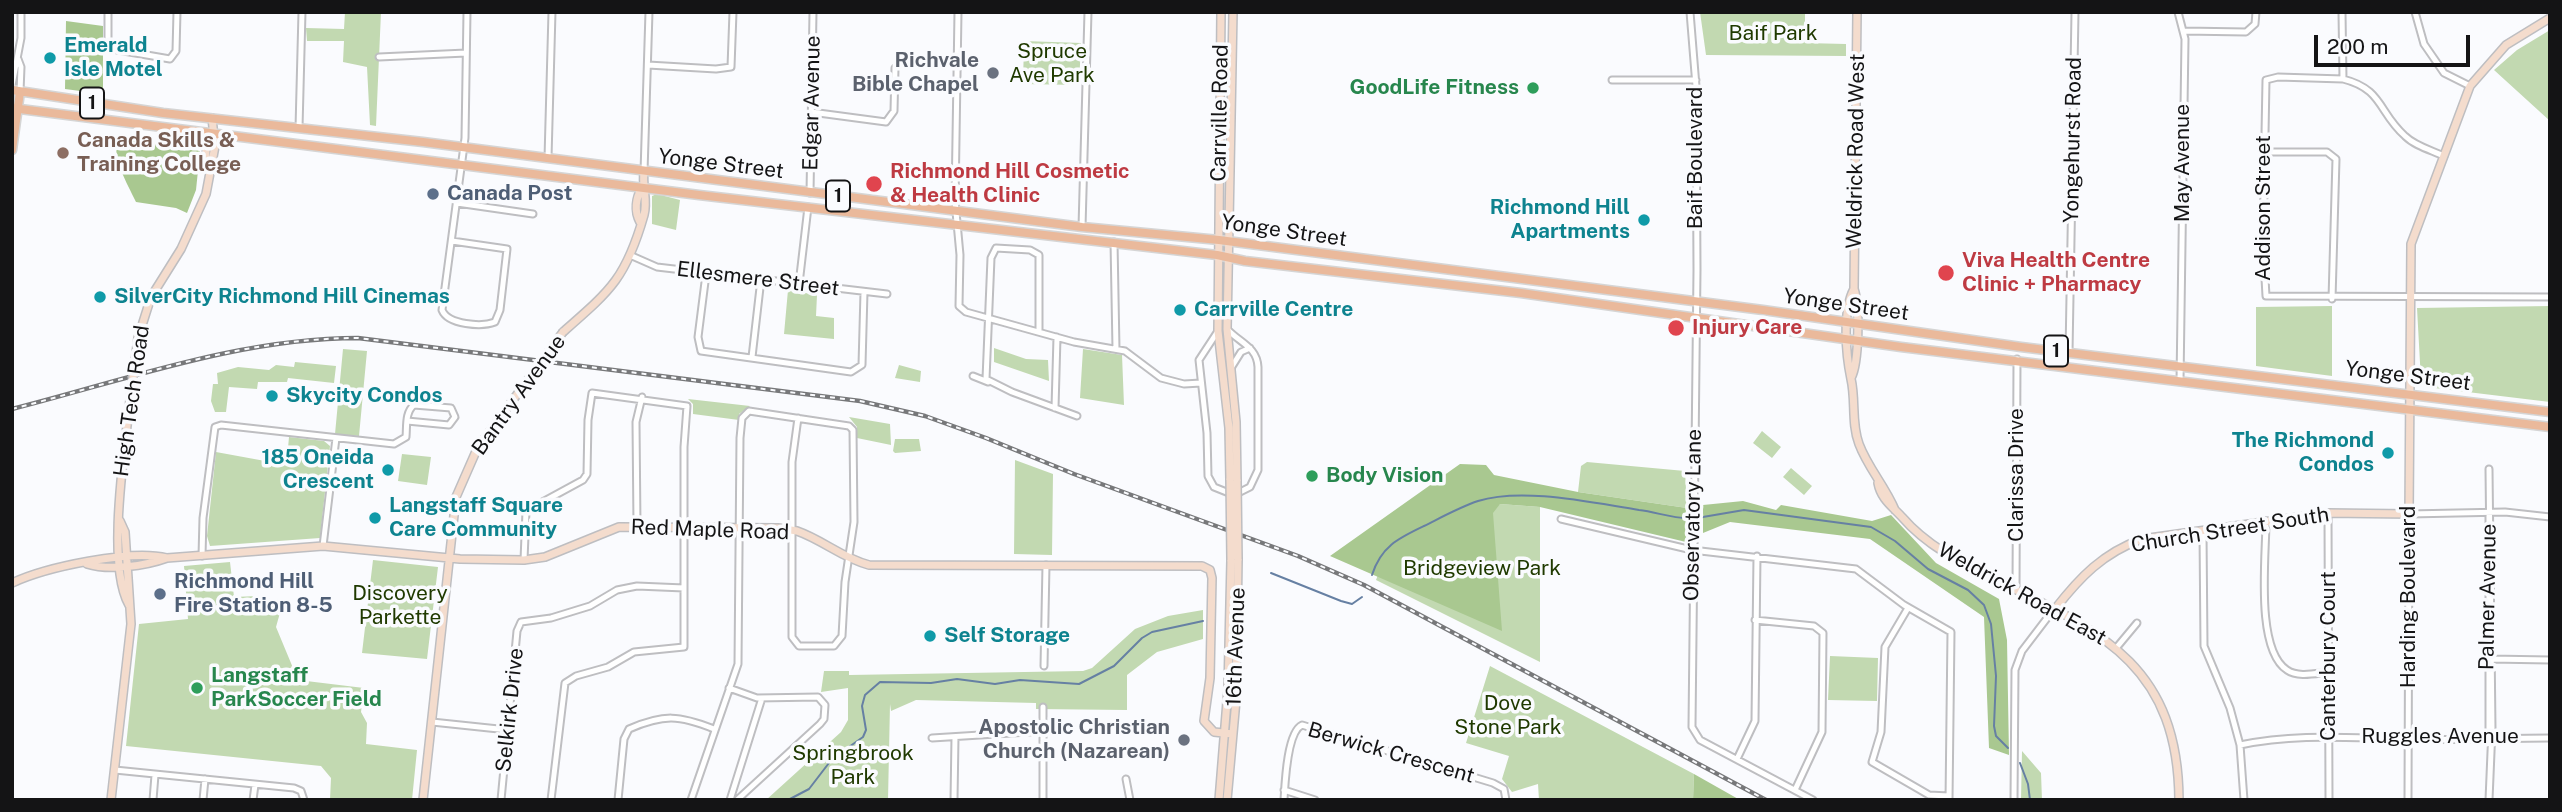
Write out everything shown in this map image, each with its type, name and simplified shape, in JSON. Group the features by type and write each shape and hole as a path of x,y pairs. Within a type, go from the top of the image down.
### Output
{"main road":[{"name":"Yonge Street","path":"16,91 1082,227 1219,240 2069,353 2550,412"},
{"path":"12,150 16,91"},
{"name":"Yonge Street","path":"15,108 957,226 1114,242 2550,427"}],"street":[{"path":"12,85 18,59 21,12"},
{"path":"108,12 108,40 112,49 170,59 176,51 177,12"},
{"path":"299,128 302,12"},
{"path":"452,241 507,249 497,319 491,324 448,319 442,310 464,148 467,12"},
{"path":"548,158 552,12"},
{"path":"644,172 649,12"},
{"path":"648,65 727,69 733,60 733,12"},
{"name":"Edgar Avenue","path":"810,193 813,12"},
{"path":"958,12 955,211 959,306 966,312 1133,354 1161,378 1170,382 1201,383"},
{"path":"1082,227 1088,12"},
{"name":"Carrville Road","path":"1217,255 1221,12"},
{"name":"Carrville Road","path":"1229,242 1233,12"},
{"name":"Baif Boulevard","path":"1690,12 1696,80 1697,304"},
{"name":"Weldrick Road West","path":"1852,323 1850,296 1854,289 1857,12"},
{"name":"Yongehurst Road","path":"2069,353 2075,12"},
{"name":"May Avenue","path":"2178,12 2184,31 2180,381"},
{"path":"2184,31 2246,32 2255,24 2256,12"},
{"path":"2342,12 2343,79 2361,83 2376,95 2398,128 2412,142 2444,156"},
{"path":"2415,12 2424,44 2444,74 2470,86 2506,45 2550,18"},
{"path":"379,57 466,53"},
{"path":"16,91 21,67 18,59"},
{"path":"811,112 886,122 894,111 895,68"},
{"name":"Addison Street","path":"2343,79 2268,78 2264,92 2264,293 2269,298 2332,299 2550,297"},
{"path":"1612,80 1696,80"},
{"name":"Harding Boulevard","path":"2408,800 2411,244 2470,86"},
{"path":"1220,96 1231,96"},
{"name":"High Tech Road","path":"111,800 131,624 124,561 125,532 120,522 119,501 138,338 152,298 201,210 210,169 206,163 212,118"},
{"path":"2265,152 2327,152 2336,159 2332,299"},
{"path":"1219,159 1230,159"},
{"name":"Bantry Avenue","path":"423,800 456,497 461,482 477,449 563,332 609,290 632,256 640,222 636,215 637,196 644,172"},
{"path":"457,203 533,214"},
{"path":"799,284 808,206"},
{"path":"1114,242 1116,349"},
{"name":"16th Avenue","path":"1227,800 1235,560 1236,422 1227,329 1229,242"},
{"path":"988,382 988,318 993,250 1003,247 1036,252 1040,261 1039,332"},
{"name":"16th Avenue","path":"1217,255 1218,331 1234,480"},
{"name":"Ellesmere Street","path":"632,256 649,265 706,274 887,294"},
{"path":"706,274 698,337 699,347 706,352 857,371 861,368 863,356 863,292"},
{"path":"752,356 761,279"},
{"name":"Observatory Lane","path":"1697,304 1692,478 1695,510 1692,550 1692,727 1700,740 1737,759"},
{"name":"Weldrick Road East","path":"1852,323 1846,366 1851,378 1858,441 1878,483 1896,510 1943,553 2091,628 2116,647 2150,689 2164,716 2175,754 2179,800"},
{"path":"1218,331 1199,360 1209,480 1223,492 1240,494 1254,483 1258,470 1258,367 1257,356 1227,329"},
{"path":"1055,408 1057,337"},
{"path":"1231,368 1241,352 1250,348"},
{"path":"1208,350 1221,363"},
{"name":"Clarissa Drive","path":"2016,590 2017,359"},
{"path":"973,376 1077,416"},
{"path":"523,560 526,511 583,480 587,474 588,420 592,393 642,397 687,405 684,447 684,647 634,652 608,667 576,676 565,683 551,800"},
{"path":"637,526 636,422 642,397"},
{"path":"202,556 203,518 215,427 221,425 394,444 406,436 407,421 408,412 414,405 451,408 455,417 449,425 407,421"},
{"path":"691,800 738,664 743,418 752,411 798,418 849,426 853,430 854,522 842,636 834,646 799,646 792,636 792,462 798,418"},
{"path":"323,546 336,438"},
{"name":"Palmer Avenue","path":"2489,469 2489,800"},
{"name":"Church Street South","path":"2014,800 2014,681 2017,661 2055,609 2097,561 2122,546 2142,539 2203,533 2328,513 2489,513 2550,517"},
{"name":"Canterbury Court","path":"2328,513 2329,800"},
{"path":"1561,519 1692,550 1856,569 1908,608 1951,632 1949,798 1929,794 1872,762 1881,732 1885,647 1908,608"},
{"path":"2266,521 2267,634 2273,653 2292,673 2330,672"},
{"name":"Red Maple Road","path":"12,583 46,569 87,564 323,546 450,558 523,560 561,552 602,532 637,526 793,531 819,540 848,559 887,566 1202,566 1210,570"},
{"path":"2203,533 2204,646 2230,708 2240,745 2244,800"},
{"path":"1757,556 1755,721 1737,759 1813,800"},
{"path":"1044,666 1046,565"},
{"name":"16th Avenue","path":"1210,570 1211,661 1204,720 1214,732 1229,734"},
{"name":"Selkirk Drive","path":"501,800 517,631 522,622 551,618 590,606 617,590 637,586 684,588"},
{"path":"1755,620 1814,626 1823,633 1822,732 1795,790"},
{"path":"2116,647 2137,624"},
{"path":"2489,659 2550,660"},
{"path":"729,688 762,698 818,697 825,705 824,719 737,800"},
{"path":"730,800 762,698"},
{"path":"1043,707 1044,800"},
{"path":"618,800 624,739 629,729 664,717 693,721 714,729"},
{"path":"432,722 508,730"},
{"name":"Berwick Crescent","path":"1284,800 1290,747 1294,732 1302,725 1493,783 1504,789 1506,800"},
{"path":"932,738 1044,731"},
{"name":"16th Avenue","path":"1219,800 1229,734"},
{"name":"Ruggles Avenue","path":"2240,745 2273,738 2330,736 2409,740 2550,737"},
{"path":"954,800 955,737"},
{"path":"115,770 294,788 301,791 304,800"},
{"path":"153,800 155,775"},
{"path":"203,800 205,779"},
{"path":"1126,779 1130,800"},
{"path":"253,800 255,785"},
{"path":"1284,790 1315,800"}],"green space":[{"path":"345,12 381,12 376,126 370,125 367,67 343,62 344,41 307,41 306,28 344,29"},
{"name":"Baif Park","path":"1700,12 1805,12 1805,43 1846,44 1846,56 1706,55"},
{"path":"66,21 103,26 103,94 65,89"},
{"path":"2550,30 2550,121 2494,70 2517,50"},
{"name":"Spruce Ave Park","path":"1024,41 1081,43 1079,85 1023,84"},
{"path":"116,137 200,151 196,190 187,213 176,208 136,202 119,163"},
{"path":"657,194 680,200 676,230 652,224 652,196"},
{"path":"788,290 817,295 816,316 834,318 834,339 784,334"},
{"path":"2332,306 2332,376 2256,366 2256,307"},
{"path":"2550,306 2550,402 2426,387 2421,381 2417,308"},
{"path":"994,348 1026,359 1048,360 1049,381 994,362"},
{"path":"343,349 367,351 359,436 335,434"},
{"path":"1083,349 1122,355 1124,405 1080,398"},
{"path":"295,362 336,366 334,383 288,378 287,382 258,382 257,389 229,387 226,412 215,412 211,401 213,384 218,384 217,373 238,367 269,370 276,365 294,367"},
{"path":"899,365 921,371 920,382 895,378"},
{"path":"688,399 750,406 739,414 739,420 693,414 693,404"},
{"path":"849,417 890,424 891,445 857,438 857,427"},
{"path":"1762,431 1781,447 1772,458 1753,443"},
{"path":"289,437 324,441 330,446 320,538 210,546 207,536 216,452 276,463 287,459"},
{"path":"895,439 919,439 921,451 895,453"},
{"path":"402,454 431,457 427,485 398,481"},
{"path":"1015,460 1053,474 1052,555 1014,554"},
{"path":"1587,462 1685,471 1687,508 1578,492 1581,466"},
{"path":"1460,464 1486,465 1494,475 1578,492 1687,508 1686,542 1540,507 1500,504 1493,513 1502,631 1330,556"},
{"path":"1791,468 1812,486 1804,495 1783,477"},
{"path":"1743,501 1776,510 1781,505 1872,521 1891,515 1936,563 1999,599 2007,640 2009,755 1989,748 1984,617 1870,539 1730,522 1703,533 1703,505"},
{"name":"Bridgeview Park","path":"1500,504 1540,507 1540,662 1376,580 1386,554"},
{"name":"Discovery Parkette","path":"373,560 438,567 427,659 362,653"},
{"path":"230,562 234,597 258,596 283,602 276,627 298,680 364,688 361,712 367,723 366,744 417,750 412,800 330,800 331,778 321,766 126,746 139,624 188,619 184,566"},
{"name":"Springbrook Park","path":"1203,610 1203,639 1157,652 1127,675 1127,710 1036,709 1036,703 916,700 891,711 890,704 888,800 766,800 841,732 848,720 848,688 821,692 824,671 849,671 849,675 1083,671 1092,668 1135,629 1168,616"},
{"path":"1830,656 1878,658 1877,701 1828,700"},
{"name":"Dove Stone Park","path":"1490,666 1694,774 1693,800 1539,800 1538,784 1512,792 1502,779 1509,756 1466,743"},
{"path":"2022,751 2041,773 2042,800 2021,800"},
{"path":"1694,774 1740,800 1693,800"}],"waterway":[{"path":"1372,575 1380,557 1399,539 1464,506 1496,497 1558,498 1691,518"},
{"path":"1697,518 1744,510 1871,527 1895,541 1928,569 1968,590 1984,605 1991,624 1996,676 1994,726 1996,736 2008,748"},
{"path":"1271,573 1352,604 1362,597"},
{"path":"788,800 809,789 832,759 863,737 866,730 862,706 865,695 880,682 931,683 957,679 995,684 1020,680 1079,684 1114,666 1142,638 1152,632 1203,621"},
{"path":"2020,763 2028,784 2030,800"}],"railway":[{"path":"12,409 227,353 270,345 358,338 860,401 925,416 986,438 1074,474 1298,556 1364,585 1766,800"}],"place":[{"name":"Emerald Isle Motel","path":"50,58"},
{"name":"Richvale Bible Chapel","path":"993,73"},
{"name":"GoodLife Fitness","path":"1533,88"},
{"name":"Canada Skills & Training College","path":"63,153"},
{"name":"Richmond Hill Cosmetic & Health Clinic","path":"874,184"},
{"name":"Canada Post","path":"433,194"},
{"name":"Richmond Hill Apartments","path":"1644,220"},
{"name":"Viva Health Centre Clinic + Pharmacy","path":"1946,273"},
{"name":"SilverCity Richmond Hill Cinemas","path":"100,297"},
{"name":"Carrville Centre","path":"1180,310"},
{"name":"Injury Care","path":"1676,328"},
{"name":"Skycity Condos","path":"272,396"},
{"name":"The Richmond Condos","path":"2388,453"},
{"name":"185 Oneida Crescent","path":"388,470"},
{"name":"Body Vision","path":"1312,476"},
{"name":"Langstaff Square Care Community","path":"375,518"},
{"name":"Richmond Hill Fire Station 8-5","path":"160,594"},
{"name":"Self Storage","path":"930,636"},
{"name":"Langstaff ParkSoccer Field","path":"197,688"},
{"name":"Apostolic Christian Church (Nazarean)","path":"1184,740"}]}
